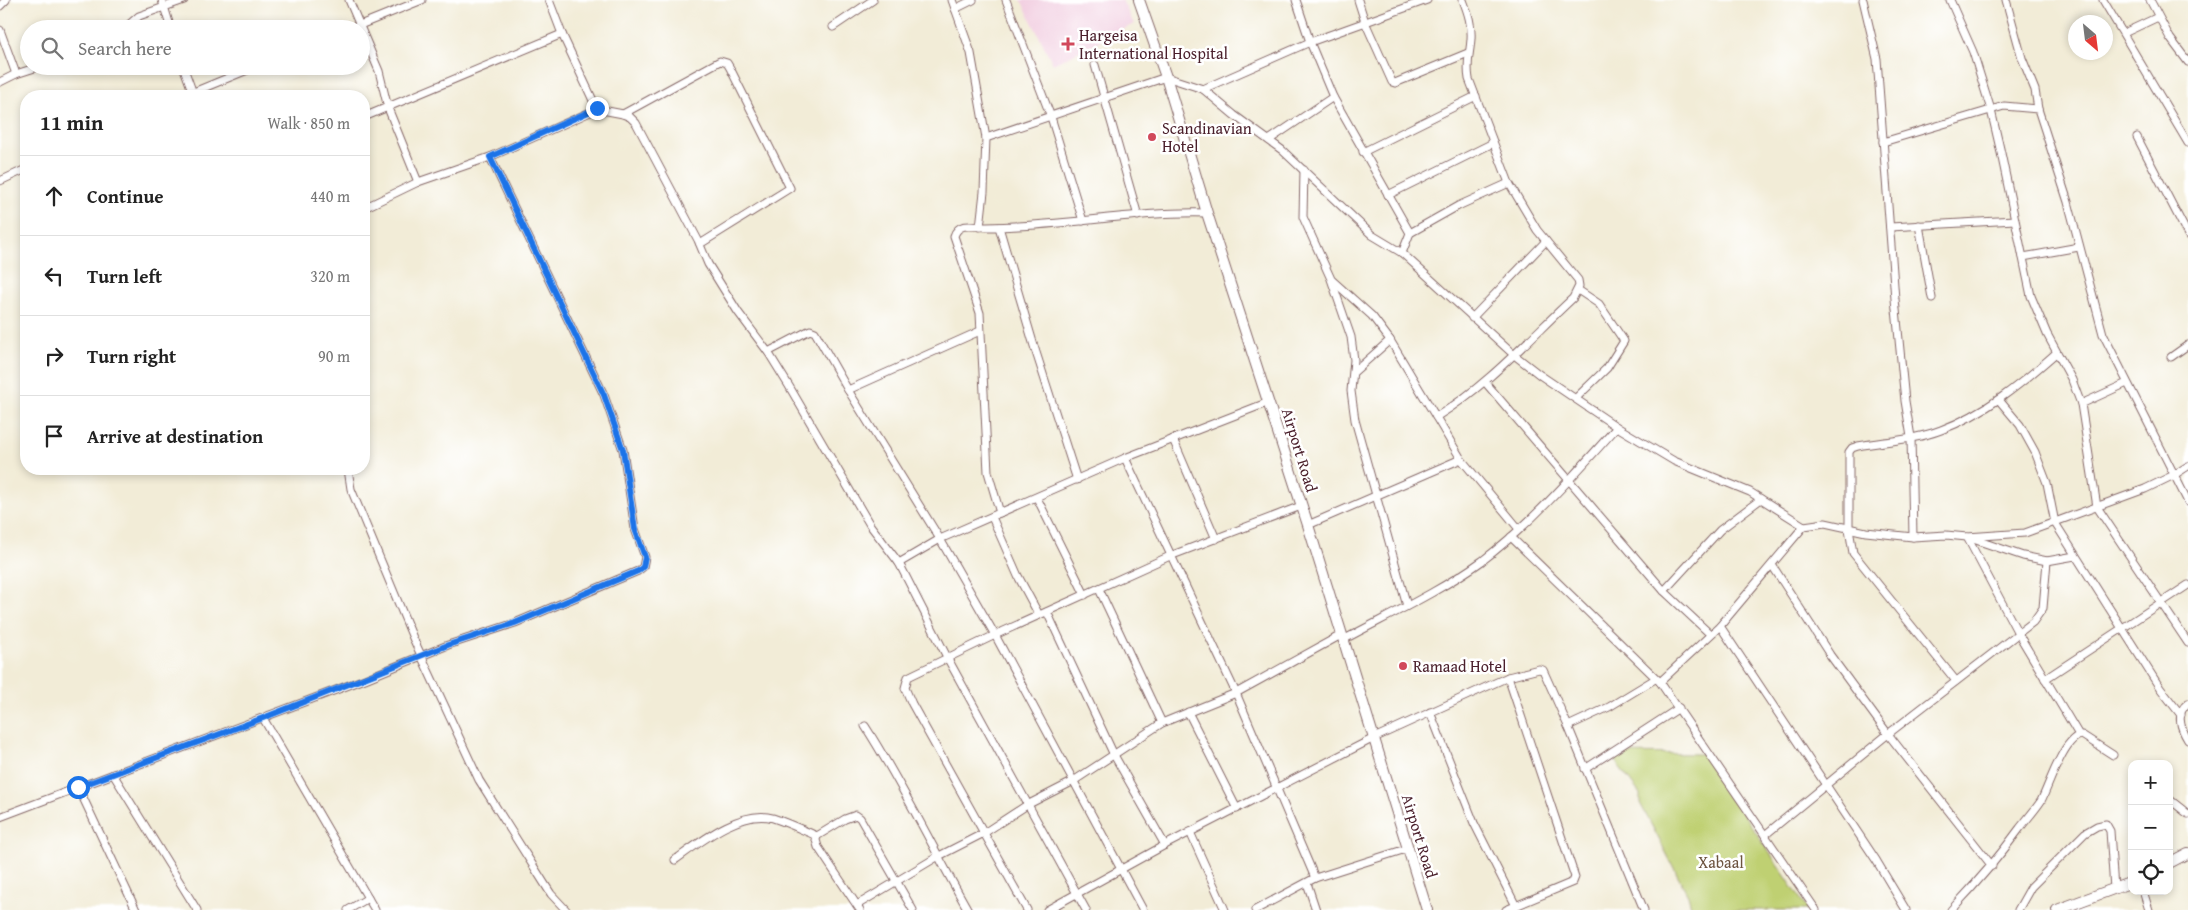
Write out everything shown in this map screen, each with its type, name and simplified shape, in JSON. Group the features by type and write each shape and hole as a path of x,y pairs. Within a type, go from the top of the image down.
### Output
{"main road":[{"name":"Airport Road","path":"1139,0 1166,78 1207,213 1308,525 1427,910"},
{"path":"2173,862 2188,853"},
{"path":"2058,910 2128,884"}],"street":[{"path":"0,6 6,0"},
{"path":"162,0 168,20"},
{"path":"134,20 139,16 184,0"},
{"path":"349,0 359,20"},
{"path":"370,20 422,0"},
{"path":"549,0 562,34 597,108"},
{"path":"833,27 873,0"},
{"path":"952,0 971,53 986,138 984,192 980,227"},
{"path":"955,9 973,0"},
{"path":"1006,0 1051,117 1082,221"},
{"path":"1296,0 1310,42 1333,97 1410,234"},
{"path":"1358,0 1392,82 1395,83 1468,53"},
{"path":"1203,89 1310,42 1427,0"},
{"path":"1436,417 1456,405 1485,382 1512,354 1573,298 1578,290 1578,280 1546,241 1508,182 1476,96 1467,65 1472,39 1463,0"},
{"path":"1863,0 1876,59 1905,401 1911,437 1913,537"},
{"path":"1950,0 1973,52 1990,110 2016,220 2031,296 2056,353 2072,380 2081,404 2097,507 2188,643"},
{"path":"2006,0 2022,58 2035,90 2038,109 2068,202 2103,334 2188,502"},
{"path":"2104,0 2188,143"},
{"path":"2150,0 2170,38 2188,62"},
{"path":"2124,33 2158,17"},
{"path":"0,30 16,74"},
{"path":"370,115 562,34"},
{"path":"370,46 380,71 388,108 418,182"},
{"path":"623,114 720,61 727,63 730,68 790,188 700,244"},
{"path":"1095,65 1138,216"},
{"path":"0,82 20,73"},
{"path":"187,75 192,90"},
{"path":"202,90 236,75"},
{"path":"986,138 1104,97 1166,78 1203,89 1234,115 1269,140 1304,170 1372,235 1402,253 1512,354 1617,426 1674,461 1742,488 1804,526 1825,523 1849,529 1913,537 1946,535 1967,537 2025,533 2145,489 2174,476 2188,466"},
{"path":"1363,152 1476,96"},
{"path":"1269,140 1333,97"},
{"path":"1883,142 2004,106 2038,109"},
{"path":"370,205 418,182 490,157 597,108 630,117 636,123 723,290 768,352 866,517 899,563 948,659 1086,910"},
{"path":"2137,137 2188,235"},
{"path":"1388,195 1493,142"},
{"path":"0,817 422,657 448,645 515,623 638,571 645,564 645,557 635,529 623,450 604,395 490,157"},
{"path":"1304,170 1303,217 1331,279 1351,337 1354,372 1351,391 1355,420 1407,606"},
{"path":"0,181 20,172"},
{"path":"1402,253 1410,234 1458,206 1508,182"},
{"path":"1040,615 1018,576 996,515 988,472 978,305 954,236 958,228 963,226 999,227 1138,216 1207,213"},
{"path":"1890,227 2016,220"},
{"path":"1919,224 1932,298"},
{"path":"999,227 1076,480"},
{"path":"1472,318 1546,241"},
{"path":"2023,258 2079,247"},
{"path":"1331,279 1372,316 1390,340 1461,459 1519,529"},
{"path":"1576,398 1607,368 1624,341 1599,304 1578,290"},
{"path":"768,352 810,330 813,331 940,539 995,634 1072,782 1122,868 1143,910"},
{"path":"848,390 980,331"},
{"path":"1354,372 1390,340"},
{"path":"2171,356 2188,345"},
{"path":"1956,681 1856,558 1851,547 1849,529 1849,452 1852,448 1940,430 2000,400 2056,353"},
{"path":"1485,382 1664,590 1710,634"},
{"path":"2081,404 2127,384"},
{"path":"2000,400 2020,425 2035,452 2047,483 2055,523 2160,688 2181,715"},
{"path":"899,563 940,539 1125,458 1269,402"},
{"path":"817,836 818,847 858,907 895,881 984,833 1027,805 1072,782 1162,723 1236,693 1342,637 1407,606 1453,580 1482,561 1511,537 1569,479 1617,426"},
{"path":"1173,439 1216,539"},
{"path":"1125,458 1236,693 1314,878"},
{"path":"1308,525 1461,459"},
{"path":"349,475 351,489 422,657 479,780 551,894 566,910"},
{"path":"1037,498 1086,595"},
{"path":"1664,590 1720,530 1761,499"},
{"path":"1027,910 935,742 912,704 906,688 908,677 948,659 995,634 1170,556 1301,506"},
{"path":"1568,726 1609,707 1657,680 1720,626 1804,526"},
{"path":"1511,537 1657,680 1679,708 1816,910"},
{"path":"1967,537 2023,556 2047,561 2075,556"},
{"path":"1967,537 2019,634 2079,735 2082,735 2113,755"},
{"path":"1765,834 1888,734 2019,634 2039,616 2043,608 2047,561"},
{"path":"1772,566 1830,655 1888,734 1992,866"},
{"path":"2045,679 2188,585"},
{"path":"1098,589 1162,723"},
{"path":"1047,612 1114,755 1165,845"},
{"path":"1720,626 1826,785 1906,910"},
{"path":"1047,910 1165,845 1374,738 1508,677 1536,669 1543,670 1644,910"},
{"path":"1506,910 1574,882 1575,877 1508,677"},
{"path":"2188,703 2184,706 2181,715 2182,730 2188,740"},
{"path":"1585,769 1679,708"},
{"path":"1188,712 1237,809"},
{"path":"1430,712 1474,823 1516,906"},
{"path":"263,718 375,910"},
{"path":"866,726 900,783 937,857 968,910"},
{"path":"1951,910 1992,866 2040,802 2069,743 2079,735"},
{"path":"113,774 197,910"},
{"path":"78,787 136,910"},
{"path":"2173,802 2188,814"},
{"path":"817,836 845,819 856,816 865,825 913,910"},
{"path":"675,860 724,828 743,820 759,817 772,818 817,836"},
{"path":"2018,910 2031,887 2084,833 2097,826 2106,824 2110,831 2114,889"},
{"path":"1190,832 1226,910"},
{"path":"1255,910 1314,878 1409,848"},
{"path":"1307,883 1316,910"},
{"path":"2144,895 2149,910"},
{"path":"348,910 368,898"}],"shaded area":[{"name":"Hargeisa International Hospital","path":"1021,0 1122,0 1134,24 1053,64"}],"green space":[{"name":"Xabaal","path":"1609,753 1703,754 1808,910 1692,910 1688,895 1640,803 1640,794"}],"place":[{"name":"Hargeisa International Hospital","path":"1068,44"},
{"name":"Scandinavian Hotel","path":"1152,137"},
{"name":"Ramaad Hotel","path":"1403,666"}],"route":[{"path":"78,787 422,657 448,645 515,623 638,571 643,567 645,557 635,529 623,450 604,395 490,157 532,136 597,108"}]}
